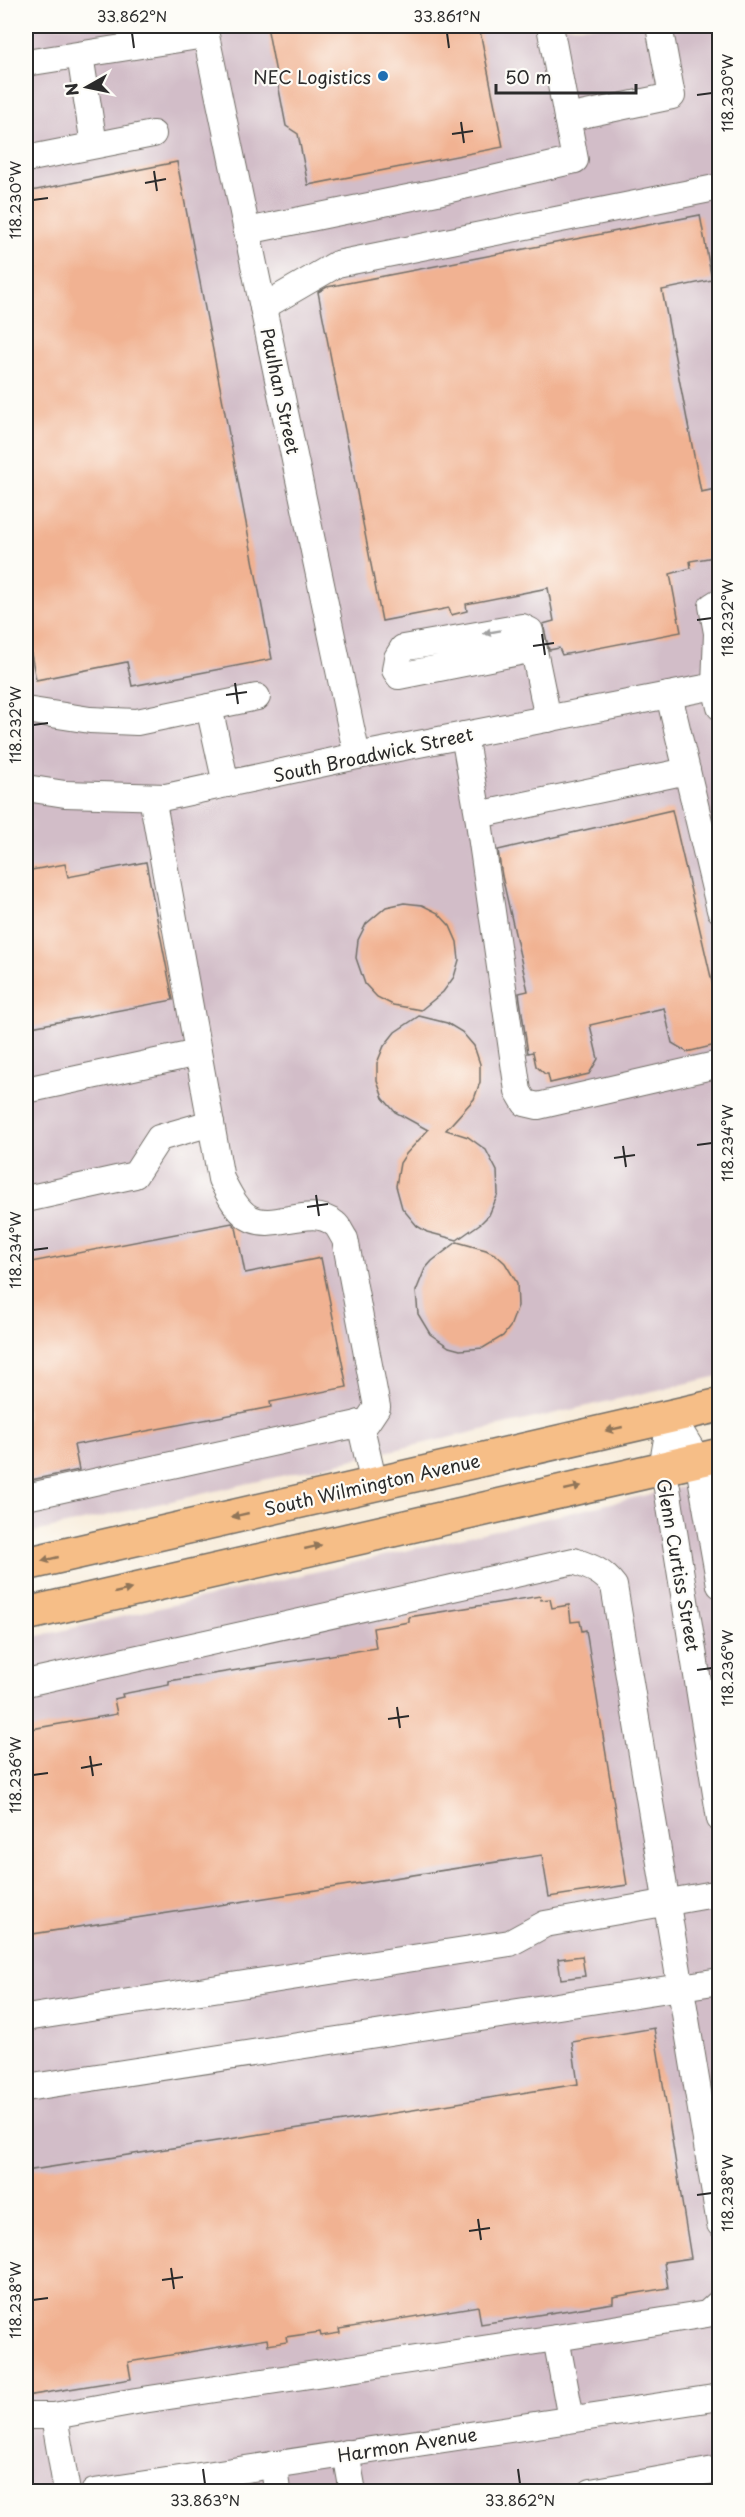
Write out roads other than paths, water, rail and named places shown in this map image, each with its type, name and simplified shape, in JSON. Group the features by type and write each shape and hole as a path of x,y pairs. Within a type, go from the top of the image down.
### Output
{"main road":[{"name":"South Wilmington Avenue","path":"26,1564 720,1405"},
{"path":"26,1614 709,1457"}],"street":[{"path":"247,231 436,192 575,160 550,26"},
{"path":"567,118 672,96 659,26"},
{"path":"26,63 80,55 205,30"},
{"name":"Paulhan Street","path":"205,30 357,756"},
{"path":"80,55 94,145"},
{"path":"26,159 153,134"},
{"path":"263,307 337,264 720,187"},
{"path":"718,693 717,633 712,606 720,601"},
{"path":"534,649 548,719"},
{"name":"South Broadwick Street","path":"26,788 65,794 166,797 357,756 669,695 718,693"},
{"path":"669,695 720,910"},
{"path":"26,710 90,720 137,722 257,697"},
{"path":"209,707 226,784"},
{"path":"464,735 478,815 518,1091 525,1104 538,1106 720,1064"},
{"path":"478,815 687,771"},
{"path":"26,1497 367,1422 378,1407 345,1239 335,1224 316,1216 264,1222 248,1217 233,1203 221,1179 152,797"},
{"path":"26,1090 198,1053"},
{"path":"26,1199 135,1175 159,1137 211,1123"},
{"name":"Glenn Curtiss Street","path":"671,1416 709,1457 720,1585"},
{"name":"Glenn Curtiss Street","path":"671,1416 662,1468 720,1819"},
{"path":"360,1423 374,1484"},
{"path":"26,1683 574,1561 595,1568 607,1576 614,1586 720,2224"},
{"path":"26,2018 510,1943 545,1924 720,1893"},
{"path":"26,2088 720,1981"},
{"path":"26,2416 54,2416 159,2397 708,2314 720,2302"},
{"path":"556,2338 571,2419"},
{"name":"Harmon Avenue","path":"94,2492 720,2397"},
{"path":"54,2416 67,2492"},
{"path":"346,2453 353,2492"},
{"path":"274,2464 277,2492"},
{"path":"591,2492 720,2469"}],"place":[{"name":"NEC Logistics","path":"383,76"}]}
